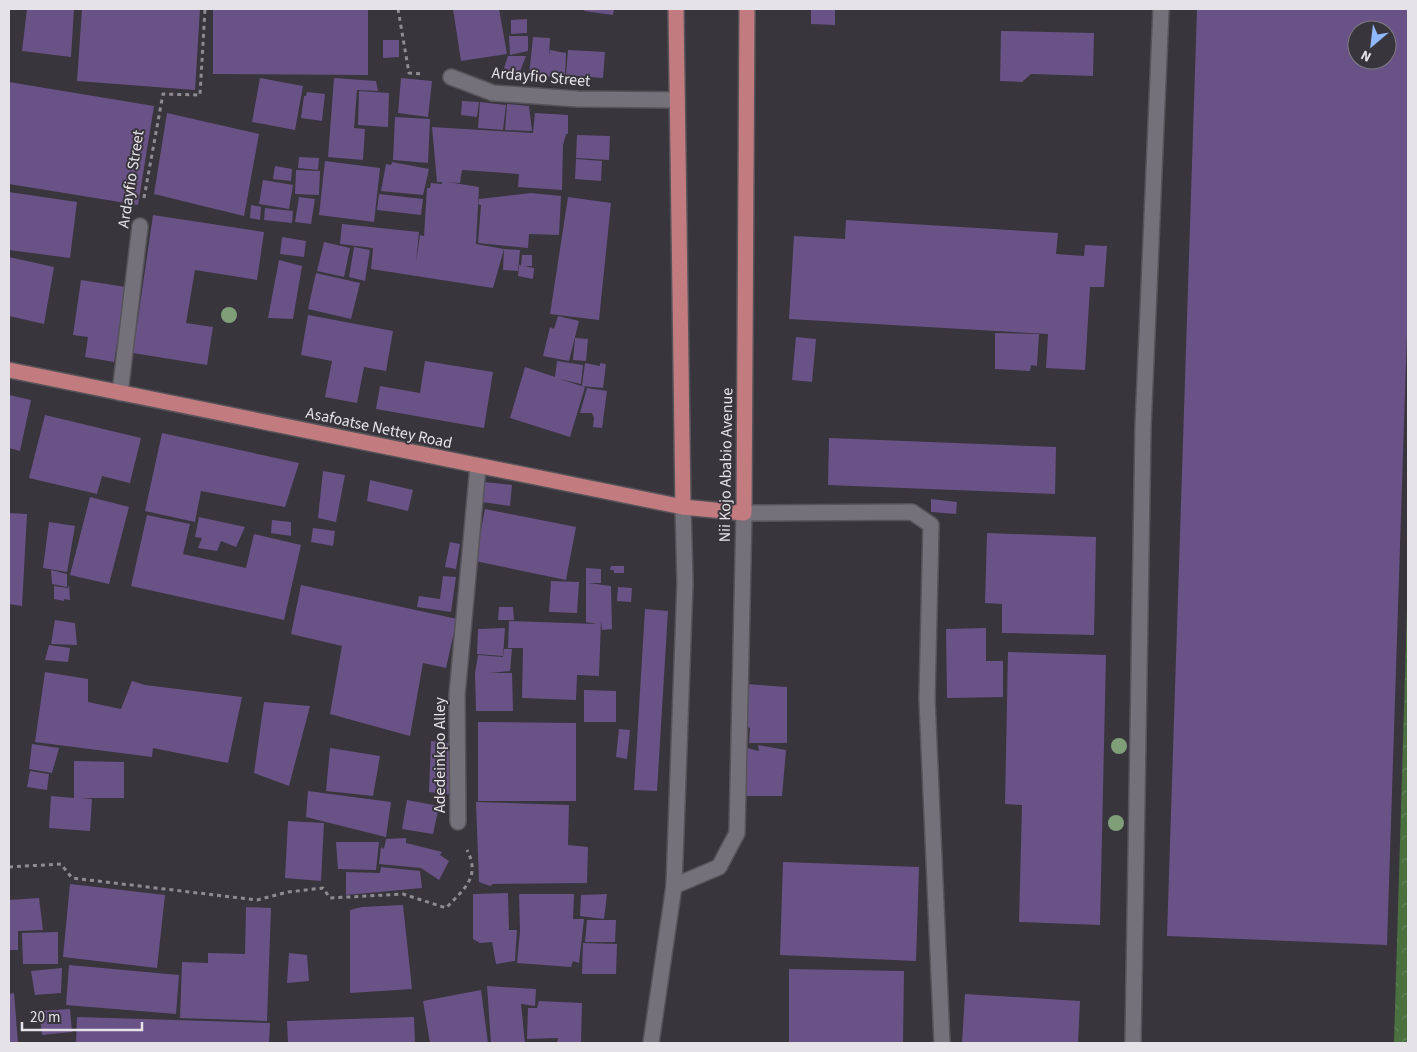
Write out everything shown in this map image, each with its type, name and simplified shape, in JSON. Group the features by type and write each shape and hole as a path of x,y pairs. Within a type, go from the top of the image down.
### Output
{"main road":[{"path":"676,9 683,507"},
{"name":"Nii Kojo Ababio Avenue","path":"744,513 747,9"},
{"name":"Asafoatse Nettey Road","path":"9,370 683,507 744,513"}],"street":[{"path":"1133,1043 1143,427 1160,9"},
{"name":"Ardayfio Street","path":"451,77 493,93 578,99 677,100"},
{"name":"Ardayfio Street","path":"120,393 140,226"},
{"name":"Adedeinkpo Alley","path":"458,822 457,696 478,466"},
{"path":"651,1043 674,886 685,582 683,507"},
{"path":"744,513 912,512 931,525 927,699 942,1043"},
{"name":"Nii Kojo Ababio Avenue","path":"674,886 719,867 737,833 744,513"}],"path":[{"name":"Ardayfio Street","path":"140,226 163,94 200,95 205,9"},
{"path":"398,9 409,73 451,77"},
{"name":"Adedeinkpo Alley","path":"9,866 61,864 72,878 257,900 288,892 324,888 330,898 403,894 446,908 470,881 474,863 466,849 458,822"}],"green space":[{"path":"1408,575 1408,1043 1394,1043"}],"building":[{"path":"27,9 74,9 71,57 22,51"},
{"path":"82,9 200,9 195,90 77,81"},
{"path":"213,9 368,9 368,75 213,74"},
{"path":"453,9 499,9 507,54 461,61"},
{"path":"585,9 614,9 613,15 584,11"},
{"path":"811,9 835,9 835,25 811,24"},
{"path":"1197,9 1408,9 1408,301 1387,945 1167,936"},
{"path":"527,19 527,33 511,34 511,20"},
{"path":"1001,31 1094,33 1093,76 1031,74 1022,82 1000,81"},
{"path":"509,36 528,36 528,51 510,55"},
{"path":"533,37 550,38 549,57 550,50 566,53 565,77 529,76"},
{"path":"383,40 399,40 399,57 383,58"},
{"path":"568,50 605,52 603,78 566,75"},
{"path":"508,56 526,56 519,74 504,68"},
{"path":"260,78 303,86 295,130 252,122"},
{"path":"334,78 376,81 378,91 357,90 354,128 365,129 363,160 328,157"},
{"path":"401,78 432,81 428,117 398,113"},
{"path":"9,82 154,106 138,205 9,184"},
{"path":"359,91 389,93 388,127 358,125"},
{"path":"307,92 325,94 322,121 301,118 304,96 306,96"},
{"path":"462,101 479,102 477,117 461,115"},
{"path":"480,102 506,105 503,130 478,128"},
{"path":"507,104 529,106 532,131 505,130"},
{"path":"167,113 259,134 244,216 154,194"},
{"path":"535,113 568,115 568,134 566,134 563,145 562,190 518,187 519,174 462,170 460,183 448,182 479,187 476,244 504,249 493,288 371,269 373,248 340,244 342,224 419,232 416,263 420,235 424,236 427,188 430,188 431,183 442,184 442,182 437,182 432,127 533,133"},
{"path":"395,117 430,119 428,163 393,160"},
{"path":"577,135 610,136 609,160 576,158"},
{"path":"299,157 319,158 318,170 298,168"},
{"path":"576,159 602,161 601,181 575,179"},
{"path":"325,161 380,168 374,222 319,215"},
{"path":"392,162 429,169 423,195 381,191 386,164 391,165"},
{"path":"275,166 292,169 291,181 273,179"},
{"path":"296,170 320,171 319,195 295,194"},
{"path":"263,180 293,185 289,209 259,204"},
{"path":"9,192 77,202 70,258 9,250"},
{"path":"531,193 561,196 559,235 529,234 528,248 478,243 481,205 478,204 479,199"},
{"path":"379,194 423,199 421,215 377,210"},
{"path":"299,197 315,199 311,224 295,222"},
{"path":"568,197 611,203 599,320 550,314"},
{"path":"251,205 261,207 260,220 250,218"},
{"path":"265,208 293,211 292,223 264,220"},
{"path":"153,215 264,232 257,280 195,270 186,323 213,327 207,365 133,353"},
{"path":"846,220 1058,233 1056,254 1084,256 1085,245 1107,246 1104,287 1090,287 1085,370 1046,368 1048,334 789,319 794,236 845,239"},
{"path":"282,237 306,241 304,257 280,254"},
{"path":"324,242 350,248 344,277 317,271"},
{"path":"354,247 370,250 365,281 349,277"},
{"path":"504,249 520,250 518,271 503,270"},
{"path":"522,255 532,255 532,266 521,266"},
{"path":"9,257 54,267 44,324 9,316"},
{"path":"279,260 302,266 293,319 268,318"},
{"path":"519,265 534,268 533,279 518,276"},
{"path":"316,273 360,283 351,319 308,309"},
{"path":"81,280 126,287 114,362 85,357 88,337 73,335"},
{"path":"308,315 393,331 386,371 364,367 357,403 325,397 332,361 301,355"},
{"path":"558,316 579,321 569,361 543,356 550,327 554,329"},
{"path":"995,333 1039,334 1037,366 1031,365 1030,371 995,369"},
{"path":"796,337 816,339 812,382 792,380"},
{"path":"575,338 588,339 586,361 573,360"},
{"path":"425,361 493,372 484,428 376,409 380,386 420,393"},
{"path":"557,361 583,365 581,384 559,379 585,387 570,437 510,418 525,367 555,377"},
{"path":"585,363 600,366 600,363 606,364 603,388 582,386"},
{"path":"587,388 607,391 602,428 593,427 594,418 592,413 580,413"},
{"path":"9,395 31,400 20,451 9,448"},
{"path":"45,415 141,438 130,483 102,476 97,494 29,478"},
{"path":"162,433 299,463 285,507 201,491 195,522 145,511"},
{"path":"829,438 1056,447 1055,494 828,485"},
{"path":"323,471 345,475 336,522 318,518"},
{"path":"370,480 413,490 408,511 367,501"},
{"path":"484,482 512,485 510,506 482,502"},
{"path":"90,497 129,507 109,584 70,575"},
{"path":"931,499 957,502 956,514 931,512"},
{"path":"485,509 576,527 566,580 475,561"},
{"path":"9,513 27,514 22,606 9,604"},
{"path":"147,515 190,524 183,554 246,568 254,534 301,545 284,620 131,586"},
{"path":"199,517 245,527 236,547 221,541 217,551 198,548 202,538 195,537"},
{"path":"272,520 291,522 291,536 271,533"},
{"path":"49,522 75,526 67,572 43,568"},
{"path":"313,528 335,531 333,546 311,542"},
{"path":"987,533 1096,537 1094,635 1002,633 1002,604 985,603"},
{"path":"450,542 460,544 456,569 445,567"},
{"path":"611,566 624,566 624,573 614,573 614,570 610,570"},
{"path":"586,568 601,569 601,583 588,583 611,586 612,629 602,630 601,621 599,676 577,675 576,700 522,698 523,648 508,648 509,621 597,624 586,622"},
{"path":"51,570 67,574 67,587 52,584"},
{"path":"443,576 456,577 451,612 417,607 419,596 440,599"},
{"path":"551,581 579,582 577,613 549,612"},
{"path":"69,585 70,600 54,599 54,586 68,588"},
{"path":"301,585 457,619 446,668 423,663 410,736 330,714 342,646 291,634"},
{"path":"618,587 632,588 631,602 617,601"},
{"path":"499,607 513,607 514,620 498,620"},
{"path":"645,609 668,611 657,791 634,790"},
{"path":"55,620 75,623 77,645 51,644"},
{"path":"505,628 503,656 477,654 478,629"},
{"path":"986,628 986,661 1003,661 1003,697 947,698 946,629"},
{"path":"49,645 70,648 68,662 45,660"},
{"path":"504,649 512,649 510,671 490,673 512,673 513,711 476,711 475,673 478,655 503,657"},
{"path":"1008,652 1106,655 1100,925 1019,922 1022,805 1005,804"},
{"path":"45,672 88,679 88,702 121,709 132,681 145,685 242,697 228,763 153,748 152,757 35,742"},
{"path":"746,684 787,687 787,743 749,743 750,728 745,726"},
{"path":"584,690 616,691 616,722 584,722"},
{"path":"264,702 310,706 289,786 254,773"},
{"path":"478,722 576,723 576,801 478,801"},
{"path":"619,729 630,730 627,759 616,757"},
{"path":"431,741 457,744 455,795 429,792"},
{"path":"32,744 59,748 52,773 29,769"},
{"path":"758,745 786,750 782,796 746,796 747,748 759,751"},
{"path":"330,748 380,756 373,796 326,791"},
{"path":"74,761 124,762 124,798 81,798 92,799 90,831 49,828 51,796 74,798"},
{"path":"30,771 49,774 47,790 27,787"},
{"path":"308,791 391,802 386,837 306,817"},
{"path":"407,800 439,806 433,834 402,829"},
{"path":"476,802 569,805 568,845 588,847 587,883 493,884 490,886 479,882"},
{"path":"288,821 324,823 321,881 285,878"},
{"path":"406,838 406,843 442,852 440,855 449,861 439,880 421,868 379,864 381,847 384,849 386,839"},
{"path":"336,842 379,842 376,870 338,869"},
{"path":"783,862 919,867 916,961 780,955"},
{"path":"381,867 420,871 422,888 346,895 346,872 380,873"},
{"path":"70,884 165,895 157,968 63,957"},
{"path":"508,893 509,930 517,930 515,961 496,964 492,942 480,943 473,939 473,894"},
{"path":"519,894 574,894 573,919 584,919 579,963 573,961 571,967 517,963 520,931"},
{"path":"607,894 604,919 580,916 581,895"},
{"path":"39,898 43,930 18,931 18,950 9,950 9,900"},
{"path":"403,905 412,989 350,993 350,910 362,907"},
{"path":"246,907 271,908 267,1021 180,1018 182,962 208,963 208,953 245,954"},
{"path":"587,920 616,920 615,942 585,942"},
{"path":"58,932 58,964 23,964 22,933"},
{"path":"583,943 617,944 616,974 582,974"},
{"path":"289,953 307,955 309,981 287,983"},
{"path":"69,965 179,975 176,1014 66,1005"},
{"path":"62,968 61,993 35,995 31,971"},
{"path":"789,969 904,971 903,1043 789,1043"},
{"path":"487,986 536,989 535,1006 521,1004 525,1043 491,1043"},
{"path":"481,990 488,1043 430,1043 423,1001"},
{"path":"14,993 18,1043 9,1043 9,994"},
{"path":"965,994 1080,1001 1078,1043 962,1043"},
{"path":"539,1001 582,1003 581,1043 557,1043 558,1038 527,1039 528,1008 537,1008"},
{"path":"70,1009 72,1032 42,1035 39,1011"},
{"path":"77,1017 270,1023 269,1043 76,1043"},
{"path":"414,1017 415,1043 288,1043 287,1021"}]}
